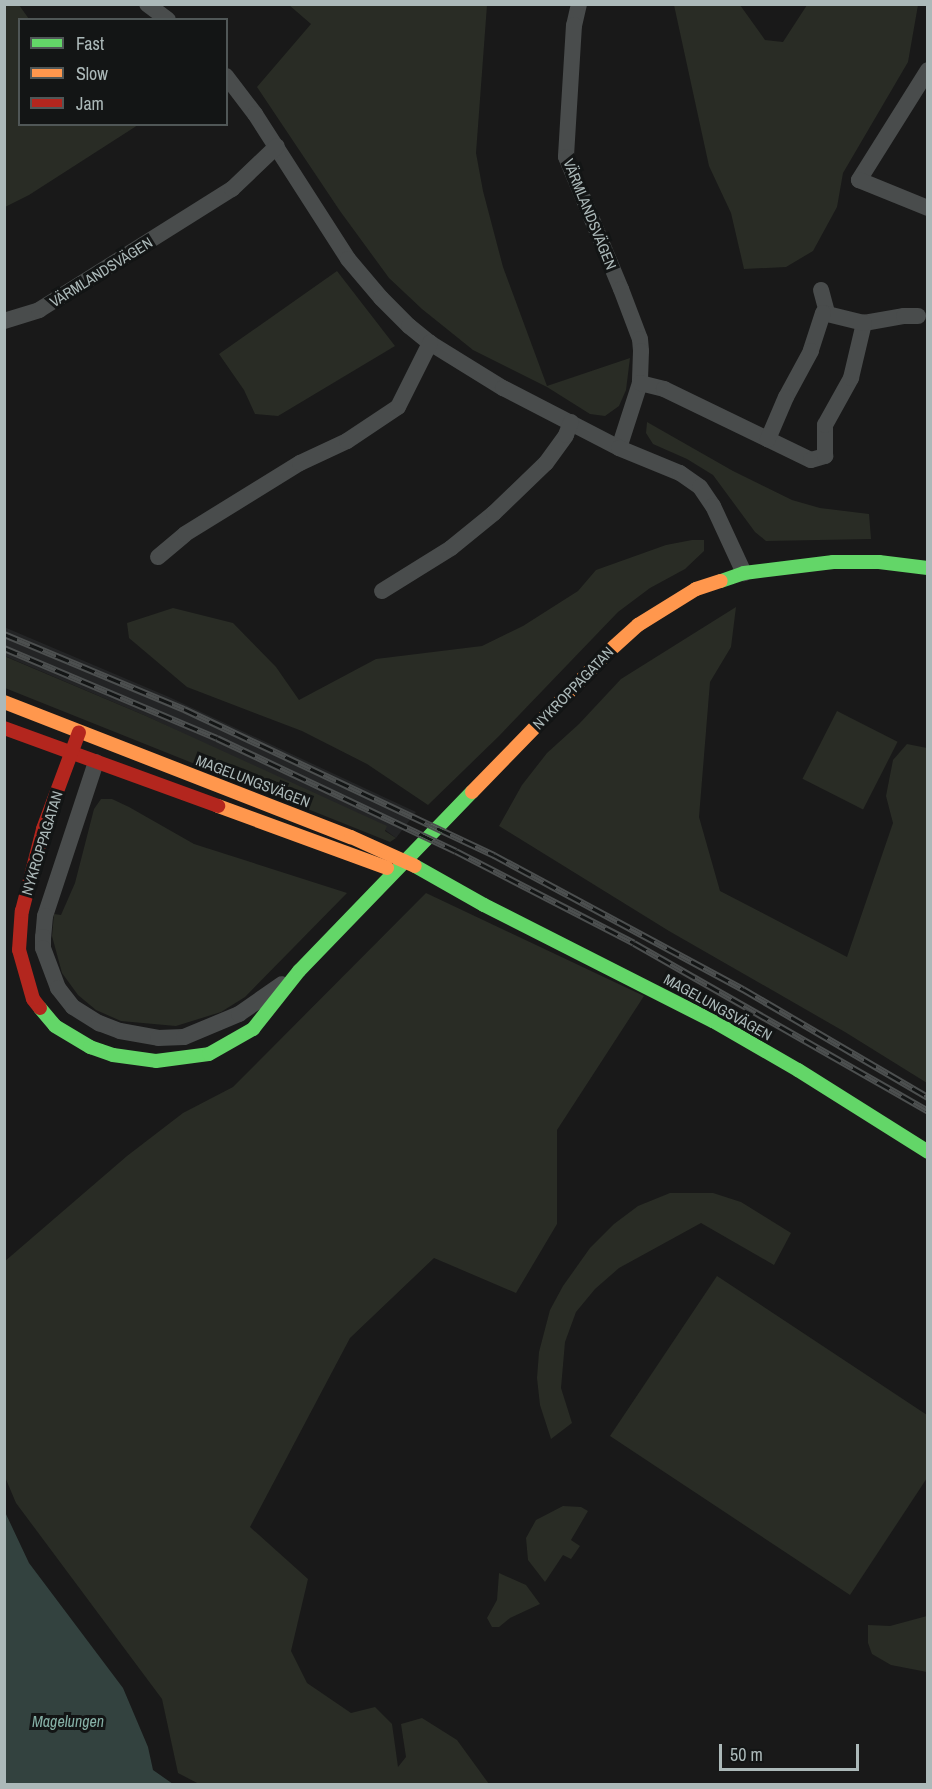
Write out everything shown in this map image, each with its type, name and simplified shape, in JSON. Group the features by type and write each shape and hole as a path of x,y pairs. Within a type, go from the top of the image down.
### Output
{"main road":[{"name":"NYKROPPAGATAN","path":"79,732 43,829 22,911 12,934 33,999 55,1026 90,1047 113,1055 156,1061 209,1054 231,1044 253,1029 299,971 607,652 638,625 696,589 744,573 833,562 879,562 927,568"},
{"name":"MAGELUNGSVÄGEN","path":"4,702 351,837 420,868 484,904 713,1022 798,1070 927,1152"},
{"name":"MAGELUNGSVÄGEN","path":"4,728 484,904"},
{"path":"96,762 104,741"}],"street":[{"path":"147,4 165,18"},
{"name":"VÄRMLANDSVÄGEN","path":"579,4 574,25 566,157 640,339 640,383 619,448"},
{"path":"927,70 859,180 927,208"},
{"path":"228,79 277,146 348,259 381,298 430,343 503,387 619,448 680,473 700,487 713,506 744,573"},
{"name":"VÄRMLANDSVÄGEN","path":"4,321 39,310 222,196 277,146"},
{"path":"821,290 827,312"},
{"path":"768,439 786,397 811,351 822,313 827,312 864,323 890,317 918,316"},
{"path":"640,383 664,389 811,460 825,456 825,425 851,378 864,323"},
{"path":"158,557 185,534 300,464 355,436 399,407 430,343"},
{"path":"382,591 451,548 494,513 546,463 566,435 571,422"},
{"name":"NYKROPPAGATAN","path":"96,762 45,916 43,937 43,948 58,988 73,1006 99,1023 120,1031 158,1038 184,1037 220,1024 239,1014 299,971"},
{"path":"12,934 43,937"}],"shaded area":[{"path":"5,4 19,5 28,18 18,18 18,126 136,126 29,195 5,207"},
{"path":"289,5 487,5 476,153 483,191 503,267 547,386 630,358 626,390 619,406 605,416 590,414 547,387 473,350 422,309 389,278 340,211 257,87 311,24"},
{"path":"674,5 740,5 765,40 783,42 807,5 918,5 908,62 843,173 837,207 813,251 786,267 744,269 731,213 709,166"},
{"path":"337,271 395,346 278,416 255,414 244,390 219,354"},
{"path":"647,422 733,471 792,500 820,508 869,514 871,539 766,541 755,532 713,475 687,459 653,444 646,433"},
{"path":"704,540 704,551 685,569 650,588 618,612 499,736 428,805 367,764 302,731 187,687 129,638 127,623 173,608 233,623 276,667 299,700 376,659 482,646 523,626 578,591 596,570 666,545"},
{"path":"736,607 731,647 710,682 699,817 720,891 847,957 893,823 886,796 893,760 907,744 927,748 927,1083 845,1032 669,931 499,826 522,785 547,753 579,724 621,679"},
{"path":"4,627 169,697 416,812 396,838 384,829 146,716 5,656"},
{"path":"4,656 146,716 387,826 385,831 396,838 390,842 5,688"},
{"path":"837,711 898,742 863,810 802,779"},
{"path":"101,799 112,799 129,807 194,844 347,893 245,997 221,1012 176,1026 121,1021 96,1010 78,995 62,973 52,936 54,914 61,915 75,883 94,809"},
{"path":"426,893 644,996 557,1130 557,1224 516,1293 434,1258 350,1338 250,1527 308,1579 291,1651 307,1683 351,1713 375,1707 392,1724 398,1767 406,1757 401,1724 422,1718 457,1740 489,1784 199,1784 178,1773 162,1699 16,1503 5,1477 4,1262 127,1156 183,1113 233,1087"},
{"path":"670,1193 713,1193 741,1202 791,1233 774,1265 701,1223 619,1268 595,1289 576,1312 565,1342 561,1388 572,1423 551,1439 540,1405 537,1378 539,1352 550,1310 563,1286 590,1248 614,1224 638,1206"},
{"path":"717,1276 927,1415 927,1478 850,1595 610,1436"},
{"path":"563,1506 581,1507 588,1511 571,1540 580,1546 571,1559 563,1555 545,1582 528,1560 526,1538 536,1520"},
{"path":"499,1573 526,1585 540,1604 510,1618 499,1627 492,1627 487,1618 497,1600"},
{"path":"927,1616 927,1672 891,1665 872,1654 868,1643 868,1625 890,1626"}],"water":[{"name":"Magelungen","path":"5,1512 29,1563 123,1688 148,1747 153,1770 173,1784 5,1784"}],"railway":[{"path":"4,634 184,709 494,855 743,989 928,1097"},
{"path":"4,648 217,738 456,851 634,943 928,1111"}],"traffic: fast":[{"path":"721,581 744,573 833,562 879,562 928,568"},
{"path":"40,1008 55,1026 90,1047 113,1055 156,1061 209,1054 253,1029 299,971 472,792"},
{"path":"415,866 484,905 713,1021 798,1070 928,1152"}],"traffic: slow":[{"path":"472,792 607,653 638,625 696,589 721,581"},
{"path":"4,702 351,837 415,866"},
{"path":"218,806 387,868"}],"traffic: jam":[{"path":"4,728 218,806"},
{"path":"40,1008 33,999 19,950 22,911 43,829 79,732"}]}
